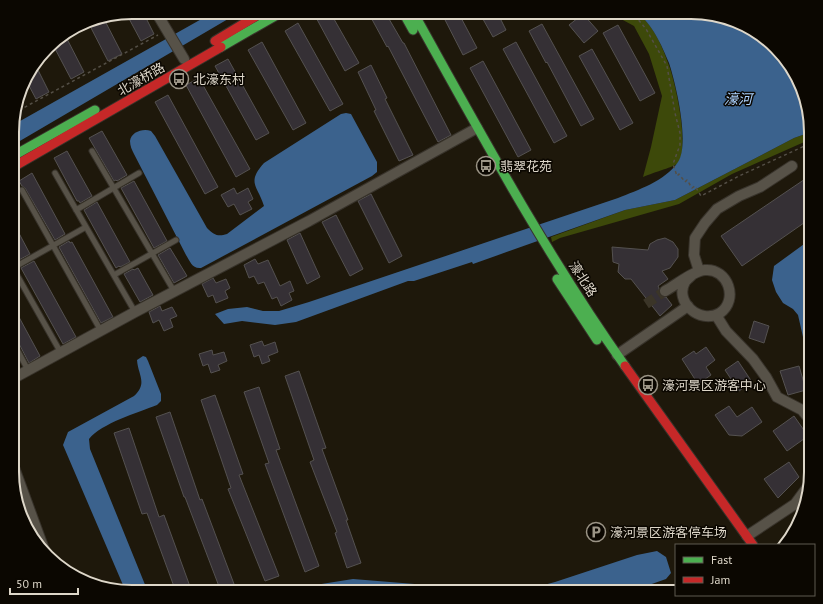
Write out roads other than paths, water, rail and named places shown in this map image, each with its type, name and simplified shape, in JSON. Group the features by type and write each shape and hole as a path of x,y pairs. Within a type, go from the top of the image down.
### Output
{"street":[{"path":"160,19 181,55"},
{"name":"北濠桥路","path":"19,152 181,55 250,19"},
{"name":"北濠桥路","path":"19,164 270,19"},
{"name":"濠北路","path":"407,19 543,242 617,355 745,541"},
{"name":"濠北路","path":"417,19 508,199"},
{"path":"19,375 135,312 309,221 474,130"},
{"path":"695,273 695,238 717,209 739,196 760,187 792,166"},
{"path":"665,291 695,273 706,270 715,271 722,275 728,285 730,297 728,304 716,315 700,315 693,312 684,298 683,290 685,282 695,273"},
{"name":"濠北路","path":"552,271 584,322 656,424 745,541"},
{"path":"617,355 688,306"},
{"path":"716,315 726,331 758,365 777,397 804,412"},
{"path":"19,481 42,540"},
{"path":"745,541 795,504 801,496"}],"lane":[{"path":"92,151 174,292"},
{"path":"55,173 135,312"},
{"path":"76,210 139,173"},
{"path":"22,190 101,331"},
{"path":"19,265 86,226"},
{"path":"114,275 176,240"},
{"path":"19,279 61,353"},
{"path":"19,353 28,370"}],"water":[{"path":"202,19 228,19 19,141 20,121"},
{"name":"濠河","path":"644,19 698,19 713,21 734,28 760,42 781,63 792,82 800,103 803,117 804,134 794,138 675,200 625,210 473,264 472,262 414,281 408,281 296,322 275,325 242,321 224,324 215,314 228,309 247,307 263,311 279,311 309,302 618,198 659,180 673,169 678,162 681,153 683,142 681,114 669,63 660,42"},
{"path":"341,114 351,114 377,162 377,172 201,268 193,266 186,255 131,148 130,143 131,138 135,133 141,130 151,131 207,228 214,234 221,235 227,234 264,206 255,184 255,180 256,175 264,163"},
{"path":"804,244 804,338 798,315 793,309 783,303 776,292 772,280 774,266"},
{"path":"143,356 146,357 161,394 161,401 157,405 111,423 95,433 89,439 90,449 145,585 125,585 123,585 63,445 68,432 134,396 141,387 137,360"},
{"path":"657,551 666,557 671,573 666,579 649,585 544,585 555,582 637,555"},
{"path":"353,579 426,585 315,585"}],"tunnel":[{"path":"646,304 665,291"}],"place":[{"name":"北濠东村","path":"179,79"},
{"name":"翡翠花苑","path":"486,166"},
{"name":"濠河景区游客中心","path":"648,385"},
{"name":"濠河景区游客停车场","path":"596,532"}]}
